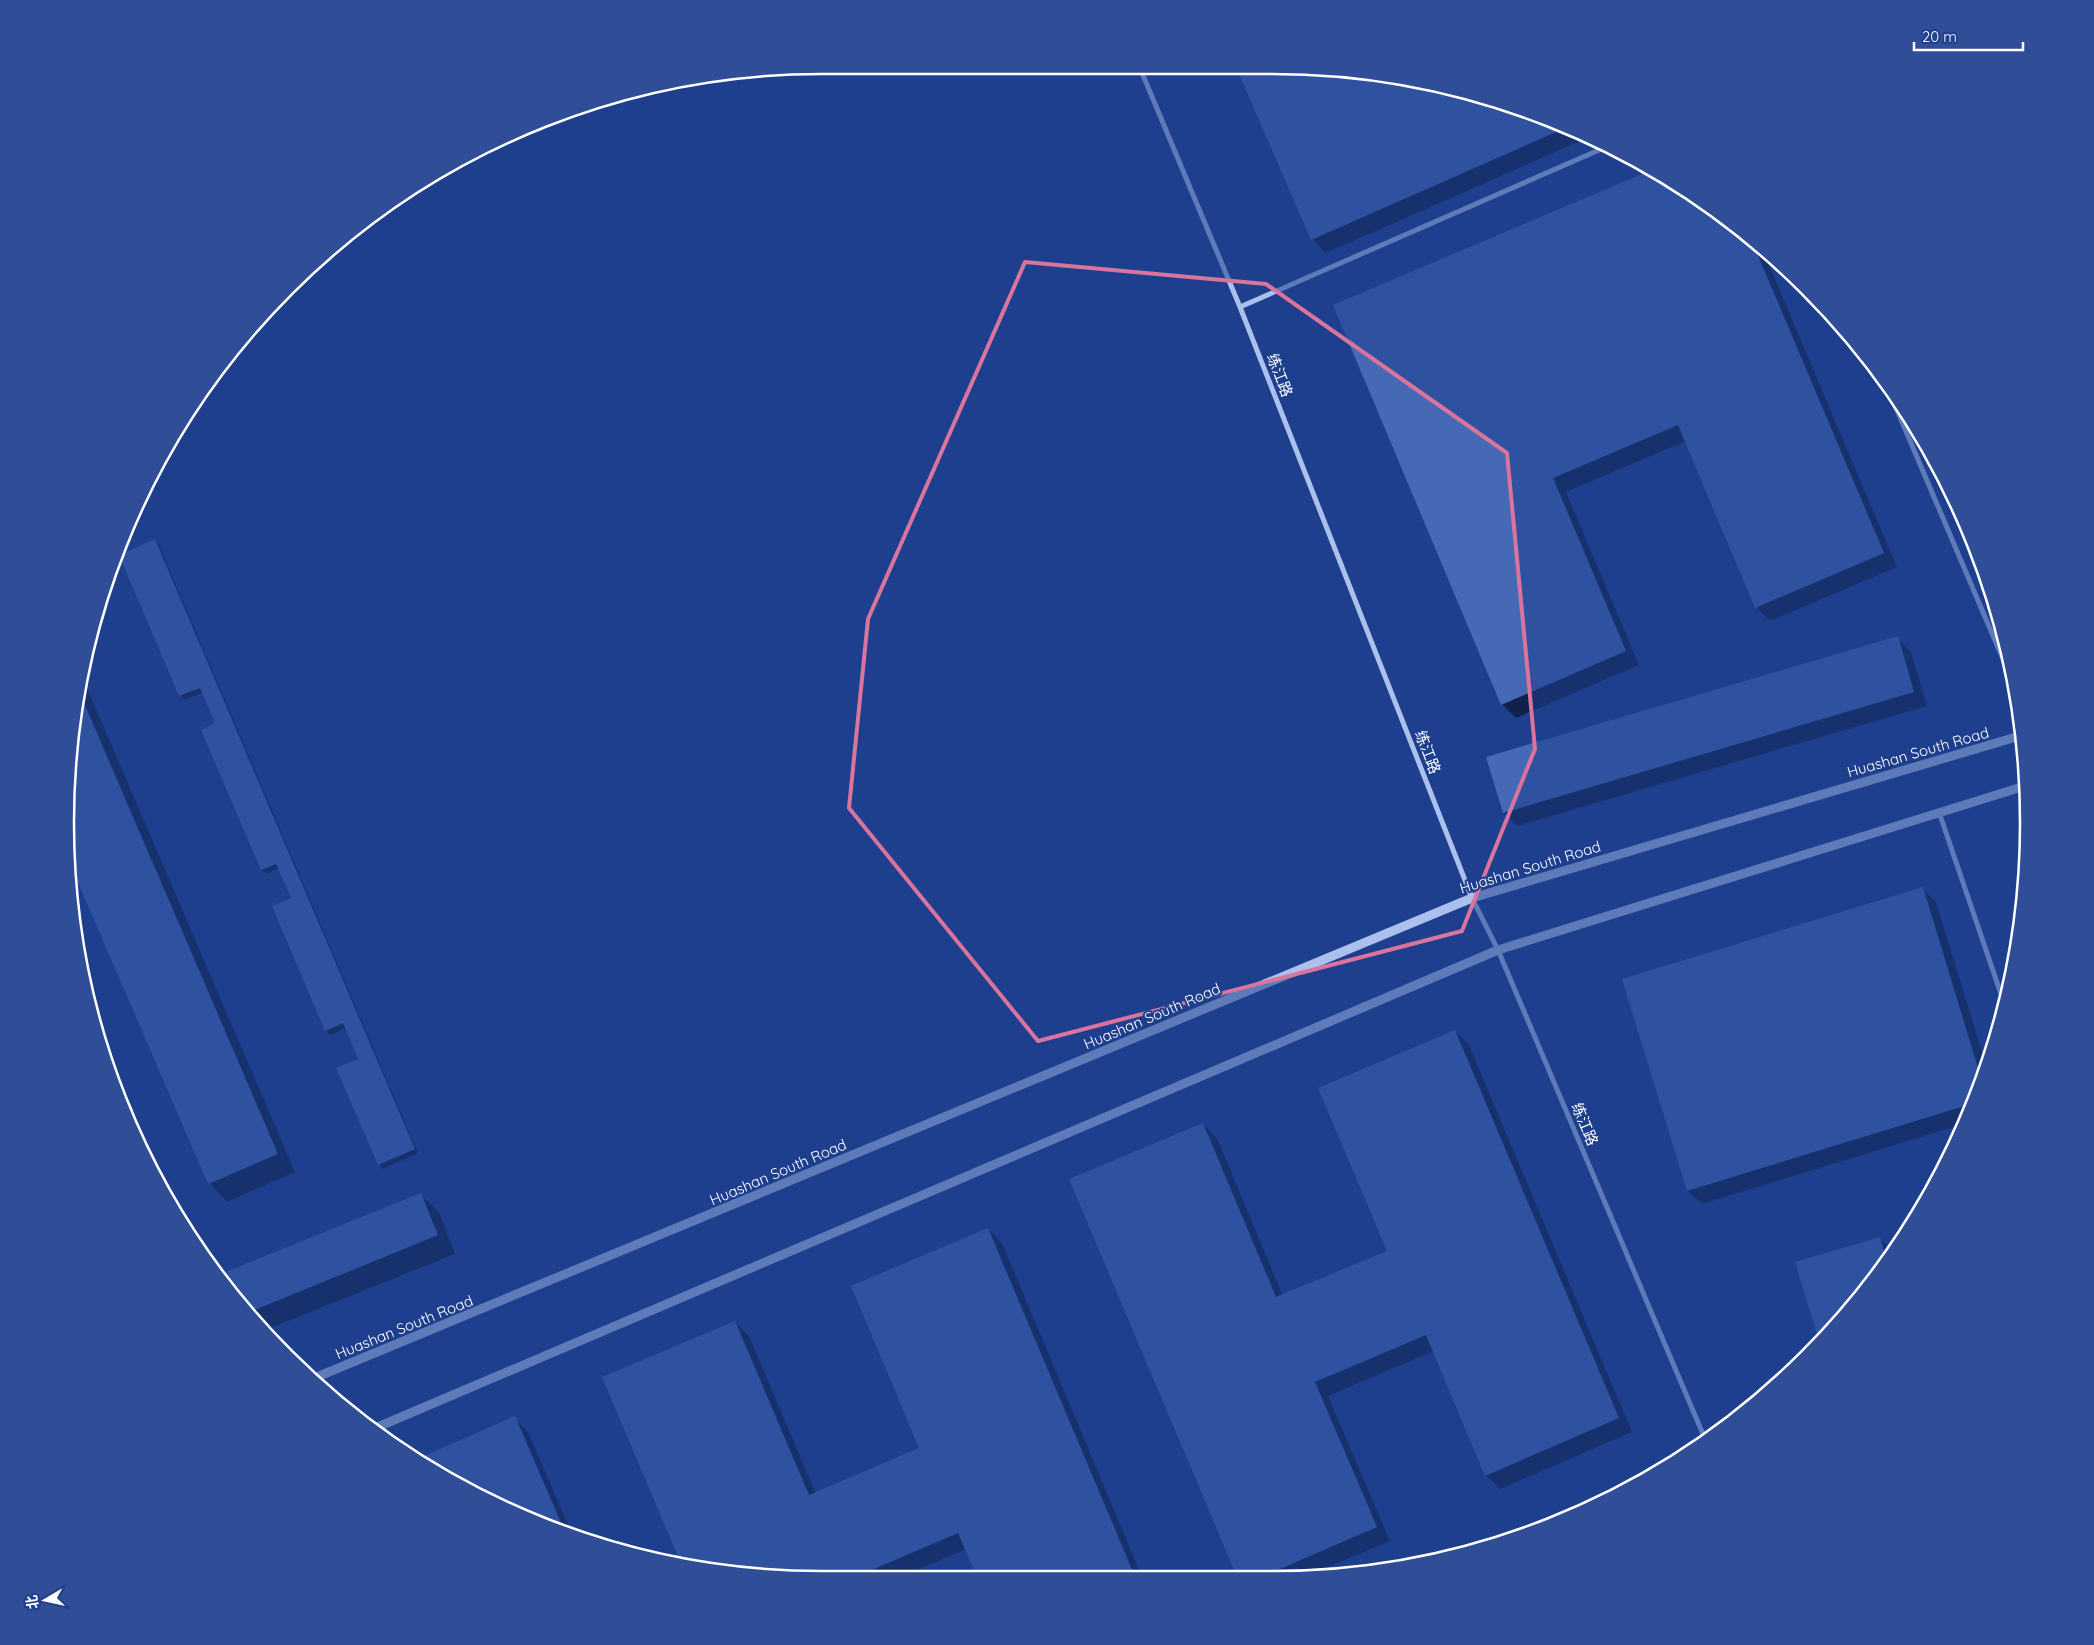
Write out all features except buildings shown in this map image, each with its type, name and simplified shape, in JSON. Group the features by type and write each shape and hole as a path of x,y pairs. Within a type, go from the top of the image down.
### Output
{"street":[{"name":"练江路","path":"1143,74 1240,307 1472,898 1498,950 1703,1434"},
{"path":"1240,307 1599,149"},
{"path":"1899,415 2001,654"},
{"name":"Huashan South Road","path":"319,1376 1472,898 2015,737"},
{"path":"380,1426 1498,950 2019,787"},
{"path":"1939,812 2000,993"}],"highlighted area":[{"path":"1025,262 1266,284 1507,453 1535,749 1462,931 1038,1041 849,808 868,619"}]}
